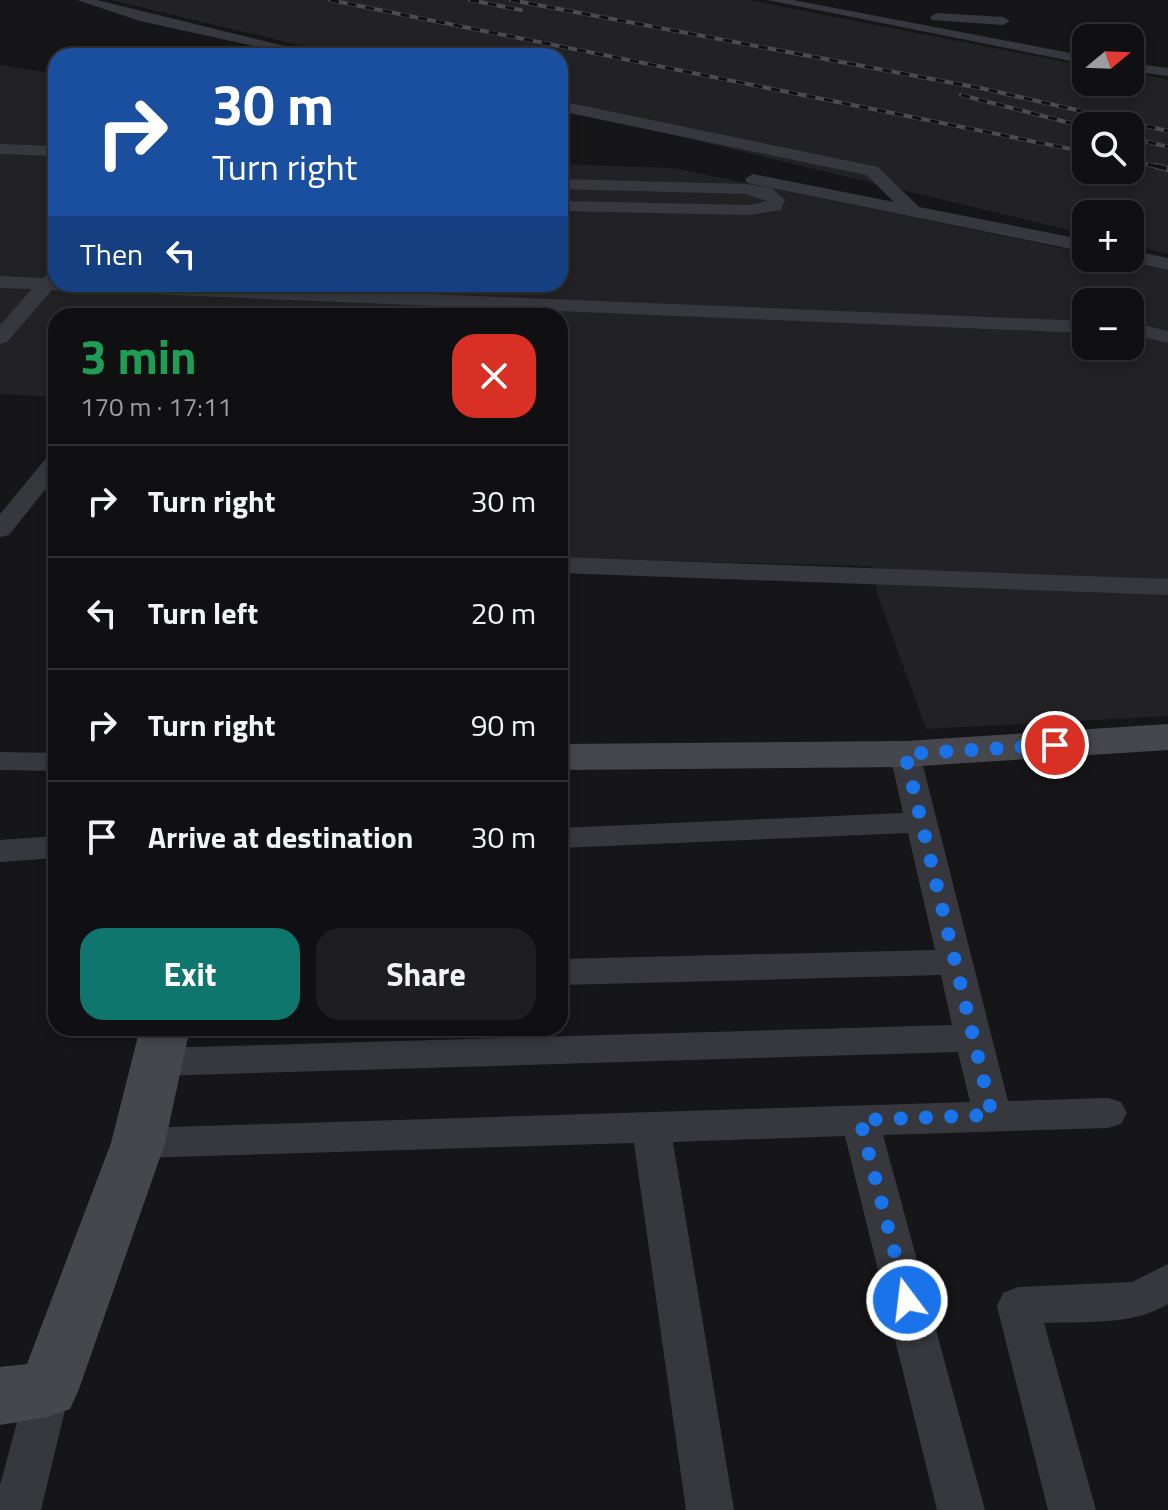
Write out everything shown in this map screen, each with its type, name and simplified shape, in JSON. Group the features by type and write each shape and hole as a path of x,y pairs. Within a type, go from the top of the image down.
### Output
{"street":[{"path":"83,0 145,18 282,48"},
{"path":"773,0 908,17 1003,21"},
{"path":"798,4 833,0"},
{"path":"985,0 1003,21 1013,48"},
{"path":"908,17 1013,48 1072,58"},
{"path":"1144,69 1168,72"},
{"path":"568,108 872,171 912,210"},
{"path":"0,149 48,151"},
{"path":"716,172 1072,243"},
{"path":"568,184 746,189 766,192 776,200 775,206 750,210 568,206"},
{"path":"1144,259 1168,264"},
{"path":"0,282 48,279"},
{"path":"0,338 48,284"},
{"path":"414,292 1072,326"},
{"path":"1144,331 1168,337"},
{"path":"0,530 48,471"},
{"path":"568,565 1168,587"},
{"path":"568,757 905,754 1168,737"},
{"path":"905,754 992,1115"},
{"path":"0,761 48,762"},
{"path":"568,838 921,822"},
{"path":"0,851 48,848"},
{"path":"568,972 955,962"},
{"path":"17,1510 24,1392 138,1143 161,1045 973,1038"},
{"path":"138,1143 1108,1113"},
{"path":"860,1120 961,1510"},
{"path":"651,1126 710,1510"},
{"path":"1072,1510 1018,1306 1138,1300 1168,1282"}],"shaded area":[{"path":"111,0 749,0 1072,63 1072,96 1144,96 1144,75 1168,79 1168,254 1144,248 1144,200 1072,200 1072,231 568,110 568,48 312,48"},
{"path":"0,65 48,73 48,292 568,292 568,164 673,168 1072,250 1072,272 1144,272 1144,265 1168,270 1168,716 926,729 878,596 872,566 568,558 568,308 48,308 48,397 0,394"}],"railway":[{"path":"330,0 1072,149"},
{"path":"470,0 521,10"},
{"path":"511,0 985,89 1168,131"},
{"path":"961,95 1072,123"},
{"path":"1144,141 1168,147"},
{"path":"1144,164 1160,167"},
{"path":"1156,166 1160,167"},
{"path":"1160,167 1165,168"},
{"path":"1160,167 1168,169"}],"route":[{"path":"907,1300 860,1120 992,1115 905,754 1055,745"}]}
